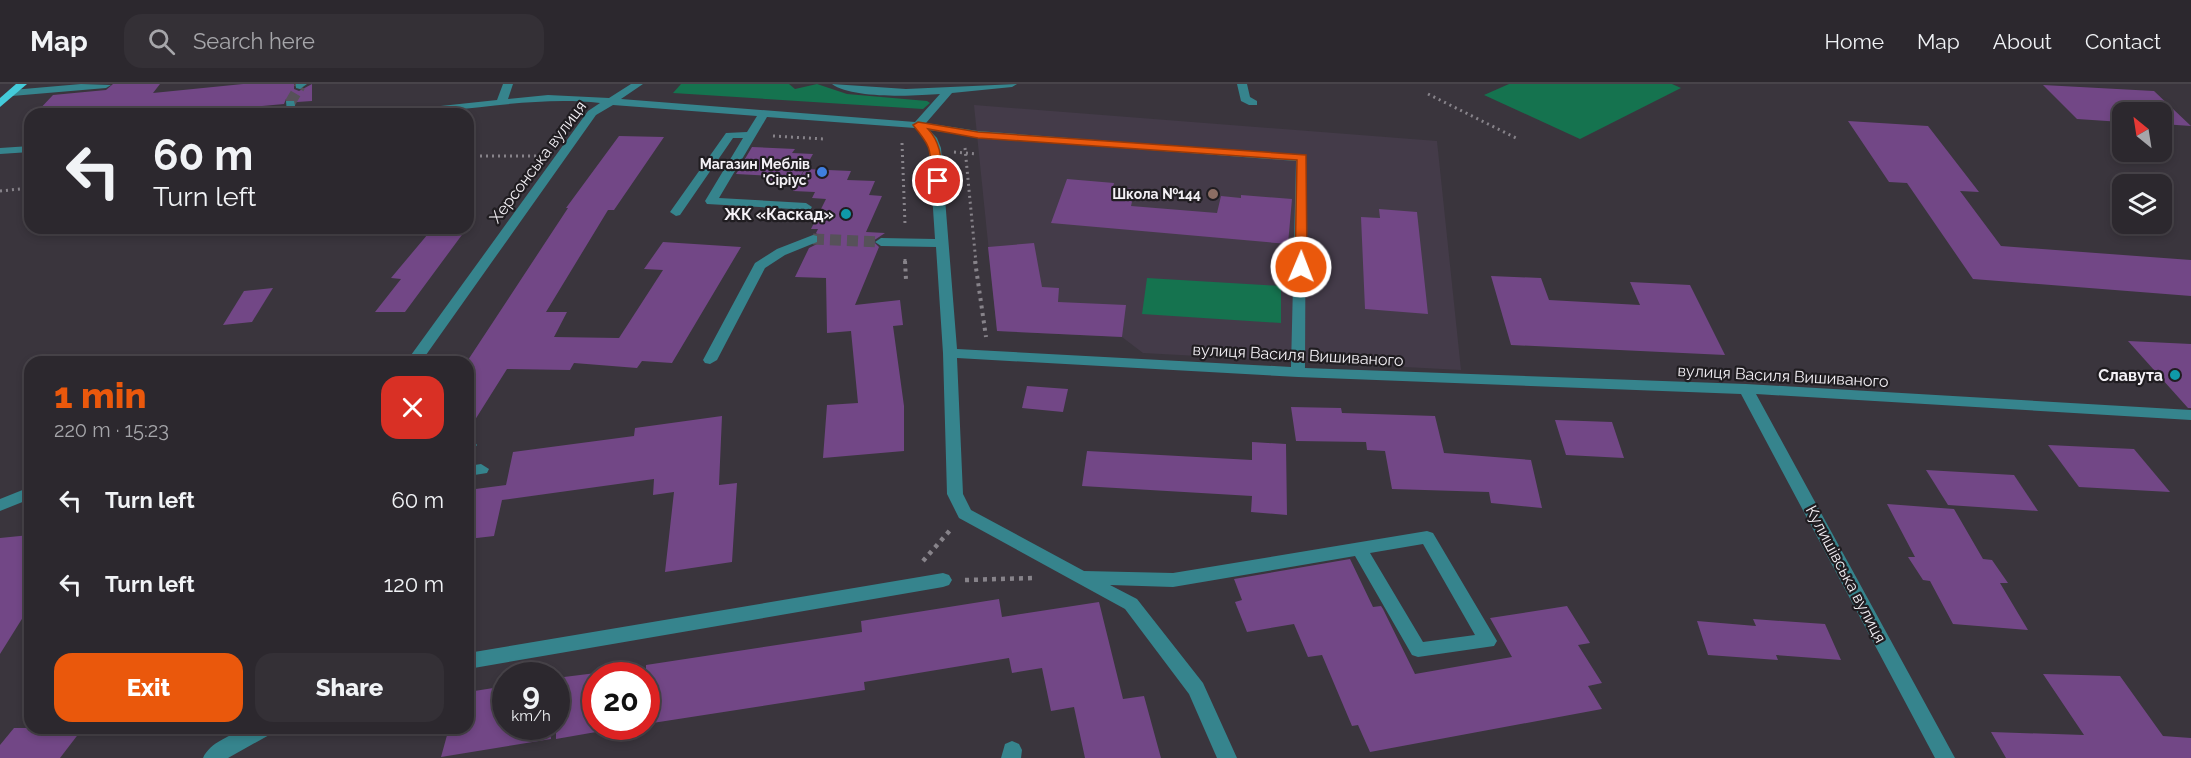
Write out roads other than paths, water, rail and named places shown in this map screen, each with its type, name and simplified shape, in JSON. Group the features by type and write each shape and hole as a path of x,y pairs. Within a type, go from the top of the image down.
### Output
{"main road":[{"path":"0,104 22,84"}],"street":[{"path":"501,103 508,84"},
{"name":"Херсонська вулиця","path":"417,356 592,113 607,101 638,84"},
{"path":"837,84 860,91 899,93 1012,84"},
{"path":"1242,84 1245,99 1252,103"},
{"path":"12,93 106,85"},
{"path":"918,125 949,90"},
{"path":"452,108 582,98 918,125 963,132 1302,158 1298,372"},
{"path":"764,113 711,201 806,207"},
{"path":"918,125 931,138 935,148 950,353 955,494 965,514 1131,604 1196,689 1227,758"},
{"path":"676,212 730,135 751,135"},
{"path":"0,152 24,150"},
{"path":"710,360 760,266 781,252 813,239"},
{"path":"881,242 942,243"},
{"name":"вулиця Василя Вишиваного","path":"950,353 1298,372 1746,389 2191,415"},
{"name":"Кулишівська вулиця","path":"1746,389 1945,758"},
{"path":"0,505 24,496"},
{"path":"1080,577 1173,580 1427,537 1488,641 1418,650 1359,549"},
{"path":"474,659 943,580"},
{"path":"213,758 229,746 252,734"}],"tunnel":[{"path":"290,103 300,86"},
{"path":"813,239 881,242"}],"place":[{"name":"Магазин Меблів 'Сіріус'","path":"822,172"},
{"name":"Школа №144","path":"1213,194"},
{"name":"ЖК «Каскад»","path":"846,214"},
{"name":"Славута","path":"2175,375"}]}
